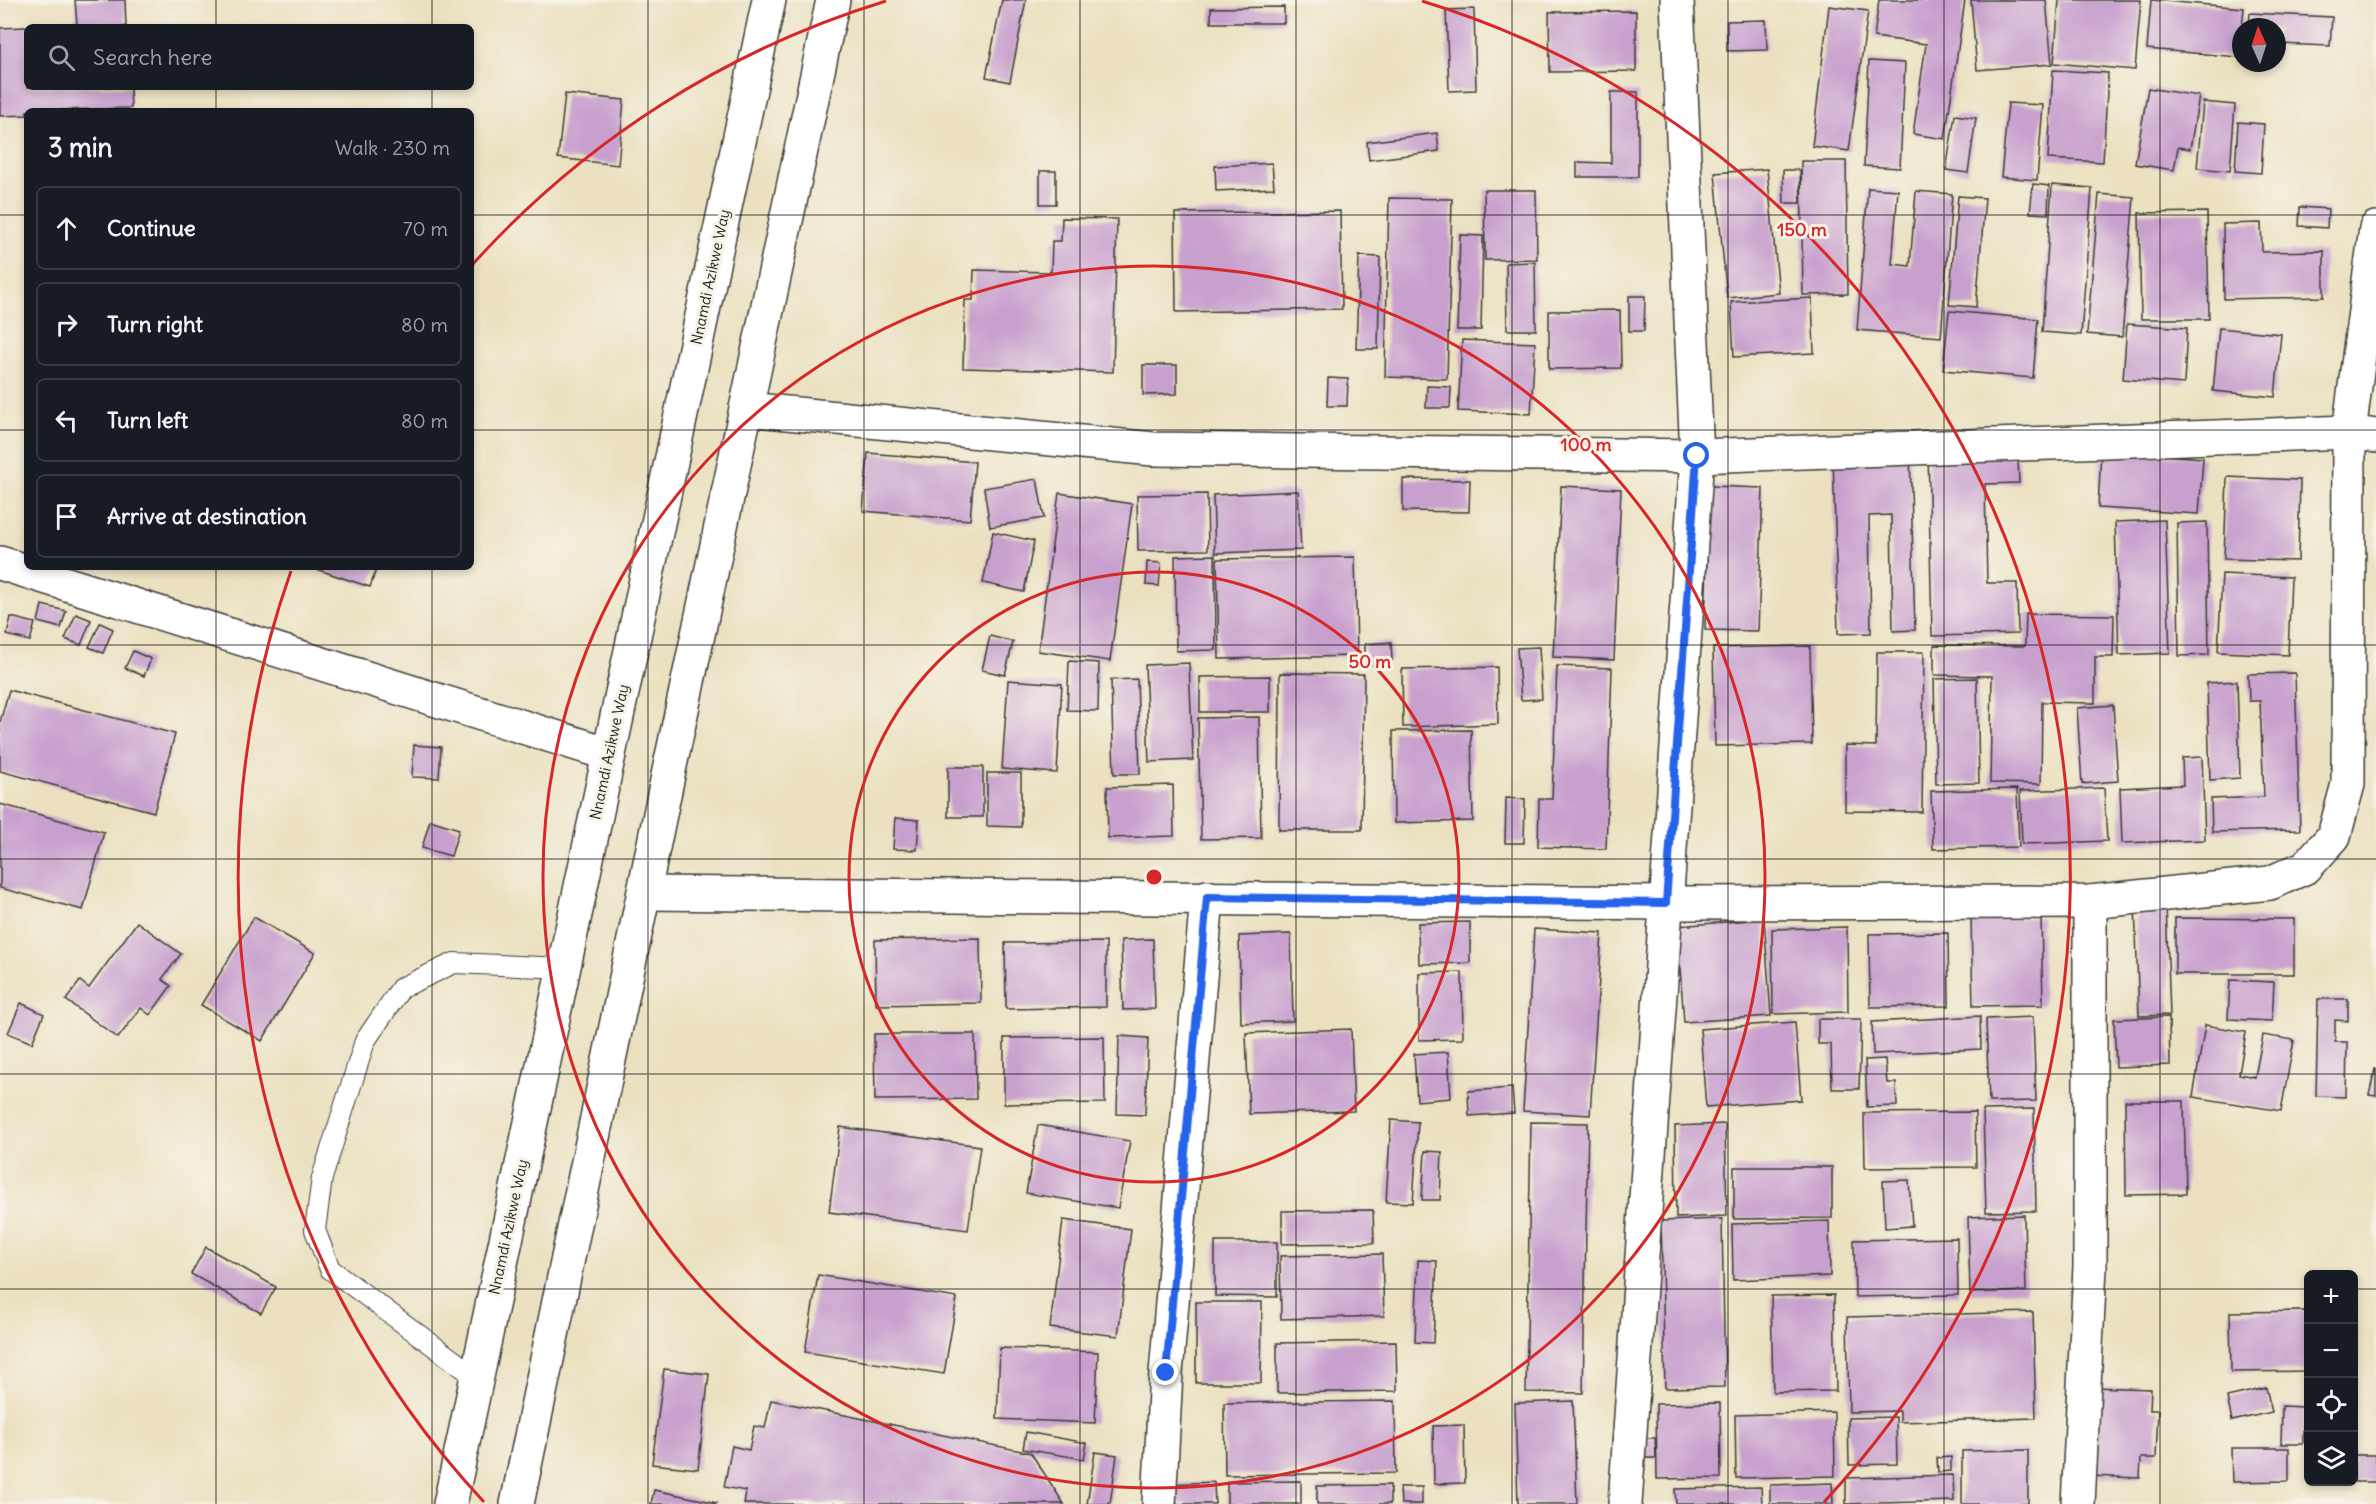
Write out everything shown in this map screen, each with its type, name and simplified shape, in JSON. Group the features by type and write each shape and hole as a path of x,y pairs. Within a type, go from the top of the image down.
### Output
{"main road":[{"name":"Nnamdi Azikwe Way","path":"450,1504 769,0"},
{"path":"518,1504 644,893 833,0"},
{"path":"1625,1504 1697,456 1677,0"},
{"path":"644,893 1666,903 2090,902 2270,883 2306,867 2334,836 2349,784 2363,434 2376,228"},
{"path":"746,410 1153,449 1697,456 2363,434"},
{"path":"0,563 609,754"},
{"path":"1159,1504 1166,1373 1207,897"},
{"path":"2078,1504 2090,1267 2090,902"}],"lane":[{"path":"477,1378 330,1269 315,1230 322,1178 365,1041 401,988 454,963 564,968"}],"building":[{"path":"75,0 125,0 126,24 77,24"},
{"path":"1002,0 1026,0 1010,82 986,77"},
{"path":"1879,0 1965,0 1945,139 1913,134 1926,44 1874,37"},
{"path":"1971,0 2046,0 2052,64 1977,70"},
{"path":"2059,0 2141,0 2135,70 2054,63"},
{"path":"2151,0 2244,8 2243,18 2232,18 2232,56 2147,49"},
{"path":"1829,6 1868,11 1849,151 1812,146"},
{"path":"1284,7 1284,23 1211,23 1211,8"},
{"path":"1474,9 1476,90 1449,91 1446,10"},
{"path":"1636,11 1636,71 1550,72 1549,12"},
{"path":"2250,13 2332,17 2330,46 2286,44 2286,18 2250,18"},
{"path":"1766,20 1767,50 1727,51 1727,21"},
{"path":"24,27 24,90 130,90 131,108 24,108 24,115 0,116 0,28"},
{"path":"1869,61 1905,63 1900,168 1864,166"},
{"path":"2053,70 2108,73 2103,162 2048,159"},
{"path":"2148,88 2199,96 2190,149 2178,147 2174,170 2135,164"},
{"path":"1611,92 1638,92 1638,177 1577,177 1577,162 1611,163"},
{"path":"565,94 624,100 618,165 558,158"},
{"path":"2203,102 2235,105 2230,171 2197,168"},
{"path":"2008,103 2043,105 2037,180 2001,177"},
{"path":"1955,115 1976,118 1968,173 1946,170"},
{"path":"2238,122 2264,124 2261,173 2235,171"},
{"path":"1437,133 1439,151 1369,160 1367,142"},
{"path":"1801,161 1846,161 1848,294 1803,295"},
{"path":"1272,163 1274,188 1216,191 1215,166"},
{"path":"1767,169 1779,293 1727,298 1715,173"},
{"path":"1783,170 1800,170 1801,203 1784,203"},
{"path":"1040,171 1056,171 1056,204 1040,204"},
{"path":"2033,184 2049,186 2048,214 2030,213"},
{"path":"2052,185 2092,188 2081,335 2042,332"},
{"path":"1868,188 1898,190 1892,264 1910,266 1916,191 1952,194 1941,337 1857,330"},
{"path":"1484,190 1536,190 1537,259 1485,260"},
{"path":"2099,194 2134,197 2122,337 2087,334"},
{"path":"1958,196 1985,198 1976,307 1949,305"},
{"path":"1389,198 1452,199 1447,379 1385,377"},
{"path":"2300,207 2328,209 2327,228 2299,226"},
{"path":"1340,211 1342,309 1176,312 1175,213"},
{"path":"2207,212 2209,319 2141,319 2139,213"},
{"path":"1062,218 1117,219 1113,372 963,368 965,300 973,300 974,270 1051,272 1052,241 1061,241"},
{"path":"2261,223 2262,252 2324,251 2324,297 2224,299 2223,224"},
{"path":"1460,235 1483,236 1481,330 1457,330"},
{"path":"1359,256 1380,257 1378,349 1356,349"},
{"path":"1535,262 1536,330 1507,330 1506,263"},
{"path":"1629,296 1645,296 1644,331 1629,331"},
{"path":"1812,298 1814,353 1734,357 1731,302"},
{"path":"1620,310 1621,368 1549,369 1549,311"},
{"path":"1949,311 2038,319 2033,378 1943,370"},
{"path":"2127,324 2187,328 2184,384 2123,379"},
{"path":"2219,328 2281,334 2275,397 2213,391"},
{"path":"1462,340 1535,343 1531,414 1458,411"},
{"path":"1143,365 1177,365 1177,394 1143,395"},
{"path":"1328,378 1348,379 1347,406 1327,406"},
{"path":"1427,386 1451,387 1450,408 1426,408"},
{"path":"1928,449 2018,458 2019,483 1985,484 1987,583 2017,583 2018,634 1932,636"},
{"path":"2101,451 2203,458 2199,514 2098,508"},
{"path":"868,453 975,462 970,520 863,511"},
{"path":"1910,453 1915,630 1893,631 1891,515 1869,516 1871,633 1838,634 1833,455"},
{"path":"2227,477 2300,480 2298,561 2224,559"},
{"path":"1037,479 1044,518 990,527 984,488"},
{"path":"1403,479 1470,480 1469,512 1403,511"},
{"path":"1561,486 1621,489 1614,660 1553,657"},
{"path":"1709,486 1763,488 1758,631 1705,630"},
{"path":"1298,491 1301,550 1215,553 1213,495"},
{"path":"1059,493 1132,504 1110,661 1038,651"},
{"path":"1207,494 1208,550 1138,551 1137,495"},
{"path":"2165,520 2170,653 2119,655 2115,522"},
{"path":"2207,522 2209,655 2179,656 2177,523"},
{"path":"993,532 1034,541 1024,592 983,583"},
{"path":"1215,555 1216,650 1176,651 1175,556"},
{"path":"1355,557 1357,656 1219,659 1217,559"},
{"path":"1147,562 1161,563 1159,586 1146,585"},
{"path":"319,570 376,570 370,587"},
{"path":"2222,574 2291,577 2288,655 2218,652"},
{"path":"42,605 66,611 61,628 38,622"},
{"path":"76,614 91,620 81,645 65,639"},
{"path":"2026,614 2114,615 2113,657 2095,657 2095,703 2042,702 2041,784 1990,783 1992,676 1934,675 1934,645 2025,646"},
{"path":"11,617 35,623 30,641 7,635"},
{"path":"100,623 113,629 103,653 89,647"},
{"path":"990,636 1013,642 1005,675 982,670"},
{"path":"1391,642 1392,661 1365,662 1365,644"},
{"path":"1810,646 1812,744 1715,746 1713,648"},
{"path":"1539,647 1542,699 1521,700 1517,648"},
{"path":"133,651 151,659 144,676 125,668"},
{"path":"1877,652 1924,652 1922,812 1845,811 1845,745 1876,746"},
{"path":"1069,661 1099,663 1098,711 1067,710"},
{"path":"1189,663 1193,760 1149,762 1145,665"},
{"path":"1557,666 1612,668 1606,849 1538,847 1539,799 1552,799"},
{"path":"1497,667 1498,724 1403,727 1402,669"},
{"path":"1280,673 1364,674 1362,830 1279,830"},
{"path":"2295,673 2300,830 2212,832 2211,799 2264,797 2260,701 2249,701 2248,674"},
{"path":"1270,676 1270,712 1200,712 1200,677"},
{"path":"1977,678 1979,783 1936,784 1934,679"},
{"path":"1137,679 1140,774 1114,774 1111,680"},
{"path":"1008,680 1062,684 1057,773 1002,769"},
{"path":"2237,681 2240,778 2210,780 2207,683"},
{"path":"9,690 175,734 154,812 0,771 0,722"},
{"path":"2113,705 2118,781 2082,784 2077,708"},
{"path":"1259,717 1261,838 1201,839 1198,718"},
{"path":"1471,730 1473,821 1394,823 1393,731"},
{"path":"414,745 441,747 439,778 412,777"},
{"path":"2202,757 2205,840 2122,843 2120,788 2183,785 2182,758"},
{"path":"948,767 983,767 983,817 948,817"},
{"path":"987,773 1021,773 1021,827 987,826"},
{"path":"1173,785 1174,836 1108,838 1107,787"},
{"path":"2104,788 2107,841 2022,844 2020,791"},
{"path":"2017,789 2019,847 1933,849 1931,791"},
{"path":"1506,798 1525,799 1524,843 1505,843"},
{"path":"0,804 104,832 83,910 0,888"},
{"path":"895,818 919,820 917,850 893,849"},
{"path":"430,820 459,829 451,856 422,848"},
{"path":"2166,904 2170,1015 2139,1016 2135,905"},
{"path":"254,917 315,953 262,1041 201,1005"},
{"path":"2041,917 2043,1005 1973,1006 1971,919"},
{"path":"2175,918 2294,919 2294,974 2175,974"},
{"path":"1764,919 1771,1016 1684,1022 1677,926"},
{"path":"137,922 181,954 162,979 171,986 150,1015 141,1008 118,1038 66,1000 80,981 89,988"},
{"path":"1470,922 1470,963 1419,964 1418,923"},
{"path":"1847,927 1848,1012 1773,1014 1772,929"},
{"path":"1534,929 1602,933 1590,1115 1523,1111"},
{"path":"1948,933 1949,1006 1870,1007 1869,934"},
{"path":"1291,934 1293,1021 1241,1023 1239,936"},
{"path":"980,938 981,1003 876,1005 875,940"},
{"path":"1153,939 1155,1009 1123,1010 1121,940"},
{"path":"1106,942 1106,1007 1006,1009 1005,943"},
{"path":"1462,972 1463,1039 1419,1040 1419,973"},
{"path":"2230,980 2274,982 2272,1021 2228,1019"},
{"path":"2318,999 2348,999 2348,1021 2335,1020 2335,1042 2347,1042 2346,1097 2316,1096"},
{"path":"21,1003 44,1014 32,1043 8,1033"},
{"path":"1980,1016 1981,1049 1873,1054 1872,1022"},
{"path":"2033,1017 2036,1101 1989,1102 1986,1019"},
{"path":"2169,1017 2170,1065 2116,1067 2114,1019"},
{"path":"1818,1019 1861,1019 1859,1089 1832,1089 1831,1044 1818,1044"},
{"path":"1795,1022 1801,1100 1706,1107 1700,1029"},
{"path":"2205,1025 2246,1032 2239,1074 2255,1077 2263,1035 2294,1040 2281,1111 2193,1097"},
{"path":"1351,1029 1354,1111 1249,1114 1246,1033"},
{"path":"874,1034 975,1034 976,1099 875,1100"},
{"path":"1119,1036 1148,1038 1145,1115 1117,1114"},
{"path":"1104,1037 1105,1103 1004,1104 1004,1038"},
{"path":"1448,1052 1451,1098 1417,1101 1414,1054"},
{"path":"1885,1059 1887,1083 1896,1083 1897,1106 1867,1107 1865,1060"},
{"path":"2376,1069 2376,1096 2369,1095"},
{"path":"1512,1088 1514,1113 1469,1116 1468,1091"},
{"path":"2125,1101 2184,1101 2186,1194 2126,1195"},
{"path":"2034,1109 2036,1211 1986,1212 1983,1110"},
{"path":"1975,1112 1976,1167 1865,1168 1864,1113"},
{"path":"1391,1120 1418,1122 1413,1203 1386,1202"},
{"path":"1531,1122 1588,1123 1583,1393 1526,1392"},
{"path":"1725,1124 1727,1216 1676,1218 1675,1126"},
{"path":"1038,1125 1130,1141 1118,1208 1026,1193"},
{"path":"840,1127 980,1146 968,1230 829,1212"},
{"path":"1425,1151 1442,1152 1440,1200 1422,1200"},
{"path":"1734,1167 1832,1167 1832,1218 1734,1219"},
{"path":"1909,1180 1912,1226 1885,1228 1883,1181"},
{"path":"1373,1210 1374,1243 1282,1244 1282,1211"},
{"path":"2024,1215 2026,1291 1970,1293 1968,1217"},
{"path":"1722,1219 1725,1387 1665,1388 1661,1221"},
{"path":"1063,1220 1131,1229 1118,1336 1050,1328"},
{"path":"1829,1221 1830,1276 1733,1280 1732,1224"},
{"path":"1957,1238 1958,1295 1855,1297 1854,1240"},
{"path":"1215,1242 1277,1242 1277,1297 1215,1296"},
{"path":"206,1247 276,1287 261,1313 191,1274"},
{"path":"1382,1254 1384,1316 1281,1319 1280,1256"},
{"path":"1418,1260 1437,1261 1433,1343 1415,1342"},
{"path":"818,1275 957,1298 944,1374 805,1352"},
{"path":"1834,1295 1836,1391 1773,1392 1771,1296"},
{"path":"1196,1302 1262,1302 1261,1383 1196,1383"},
{"path":"2304,1311 2304,1371 2231,1372 2230,1312"},
{"path":"2033,1312 2036,1418 1900,1422 1900,1411 1849,1412 1847,1317"},
{"path":"1396,1341 1397,1391 1277,1393 1277,1343"},
{"path":"1000,1348 1098,1352 1095,1423 997,1419"},
{"path":"664,1369 709,1374 698,1469 652,1464"},
{"path":"2093,1387 2151,1389 2150,1410 2158,1410 2156,1458 2141,1458 2140,1478 2090,1476"},
{"path":"2266,1388 2272,1412 2232,1421 2227,1397"},
{"path":"771,1400 1031,1453 1064,1504 744,1504 746,1491 724,1487 732,1446 749,1450 754,1426 765,1428"},
{"path":"1395,1401 1396,1473 1225,1475 1224,1403"},
{"path":"1573,1401 1577,1504 1518,1504 1515,1403"},
{"path":"1720,1403 1721,1478 1657,1479 1656,1404"},
{"path":"2282,1406 2303,1407 2303,1444 2281,1444"},
{"path":"1834,1412 1835,1476 1736,1478 1735,1415"},
{"path":"1896,1417 1897,1464 1849,1465 1848,1418"},
{"path":"1464,1425 1465,1483 1434,1484 1433,1426"},
{"path":"1026,1432 1087,1443 1084,1459 1023,1449"},
{"path":"1645,1438 1655,1438 1656,1458 1645,1458"},
{"path":"2231,1448 2289,1448 2289,1481 2232,1482"},
{"path":"2028,1450 2028,1504 1962,1504 1962,1451"},
{"path":"1095,1452 1117,1455 1110,1504 1087,1504"},
{"path":"2358,1455 2376,1455 2376,1482 2358,1482"},
{"path":"1951,1457 1951,1471 1938,1472 1937,1458"},
{"path":"1953,1475 1954,1501 1846,1504 1846,1478"},
{"path":"1301,1481 1301,1504 1227,1504 1227,1482"},
{"path":"1214,1482 1215,1504 1169,1504 1168,1484"},
{"path":"1832,1483 1833,1504 1770,1504 1770,1485"},
{"path":"1390,1485 1390,1504 1317,1504 1317,1486"},
{"path":"1400,1487 1422,1487 1422,1504 1401,1504"},
{"path":"1761,1487 1762,1504 1676,1504 1675,1489"},
{"path":"654,1490 717,1503 651,1504"}],"route":[{"path":"1166,1373 1207,897 1666,903 1697,456"}]}
